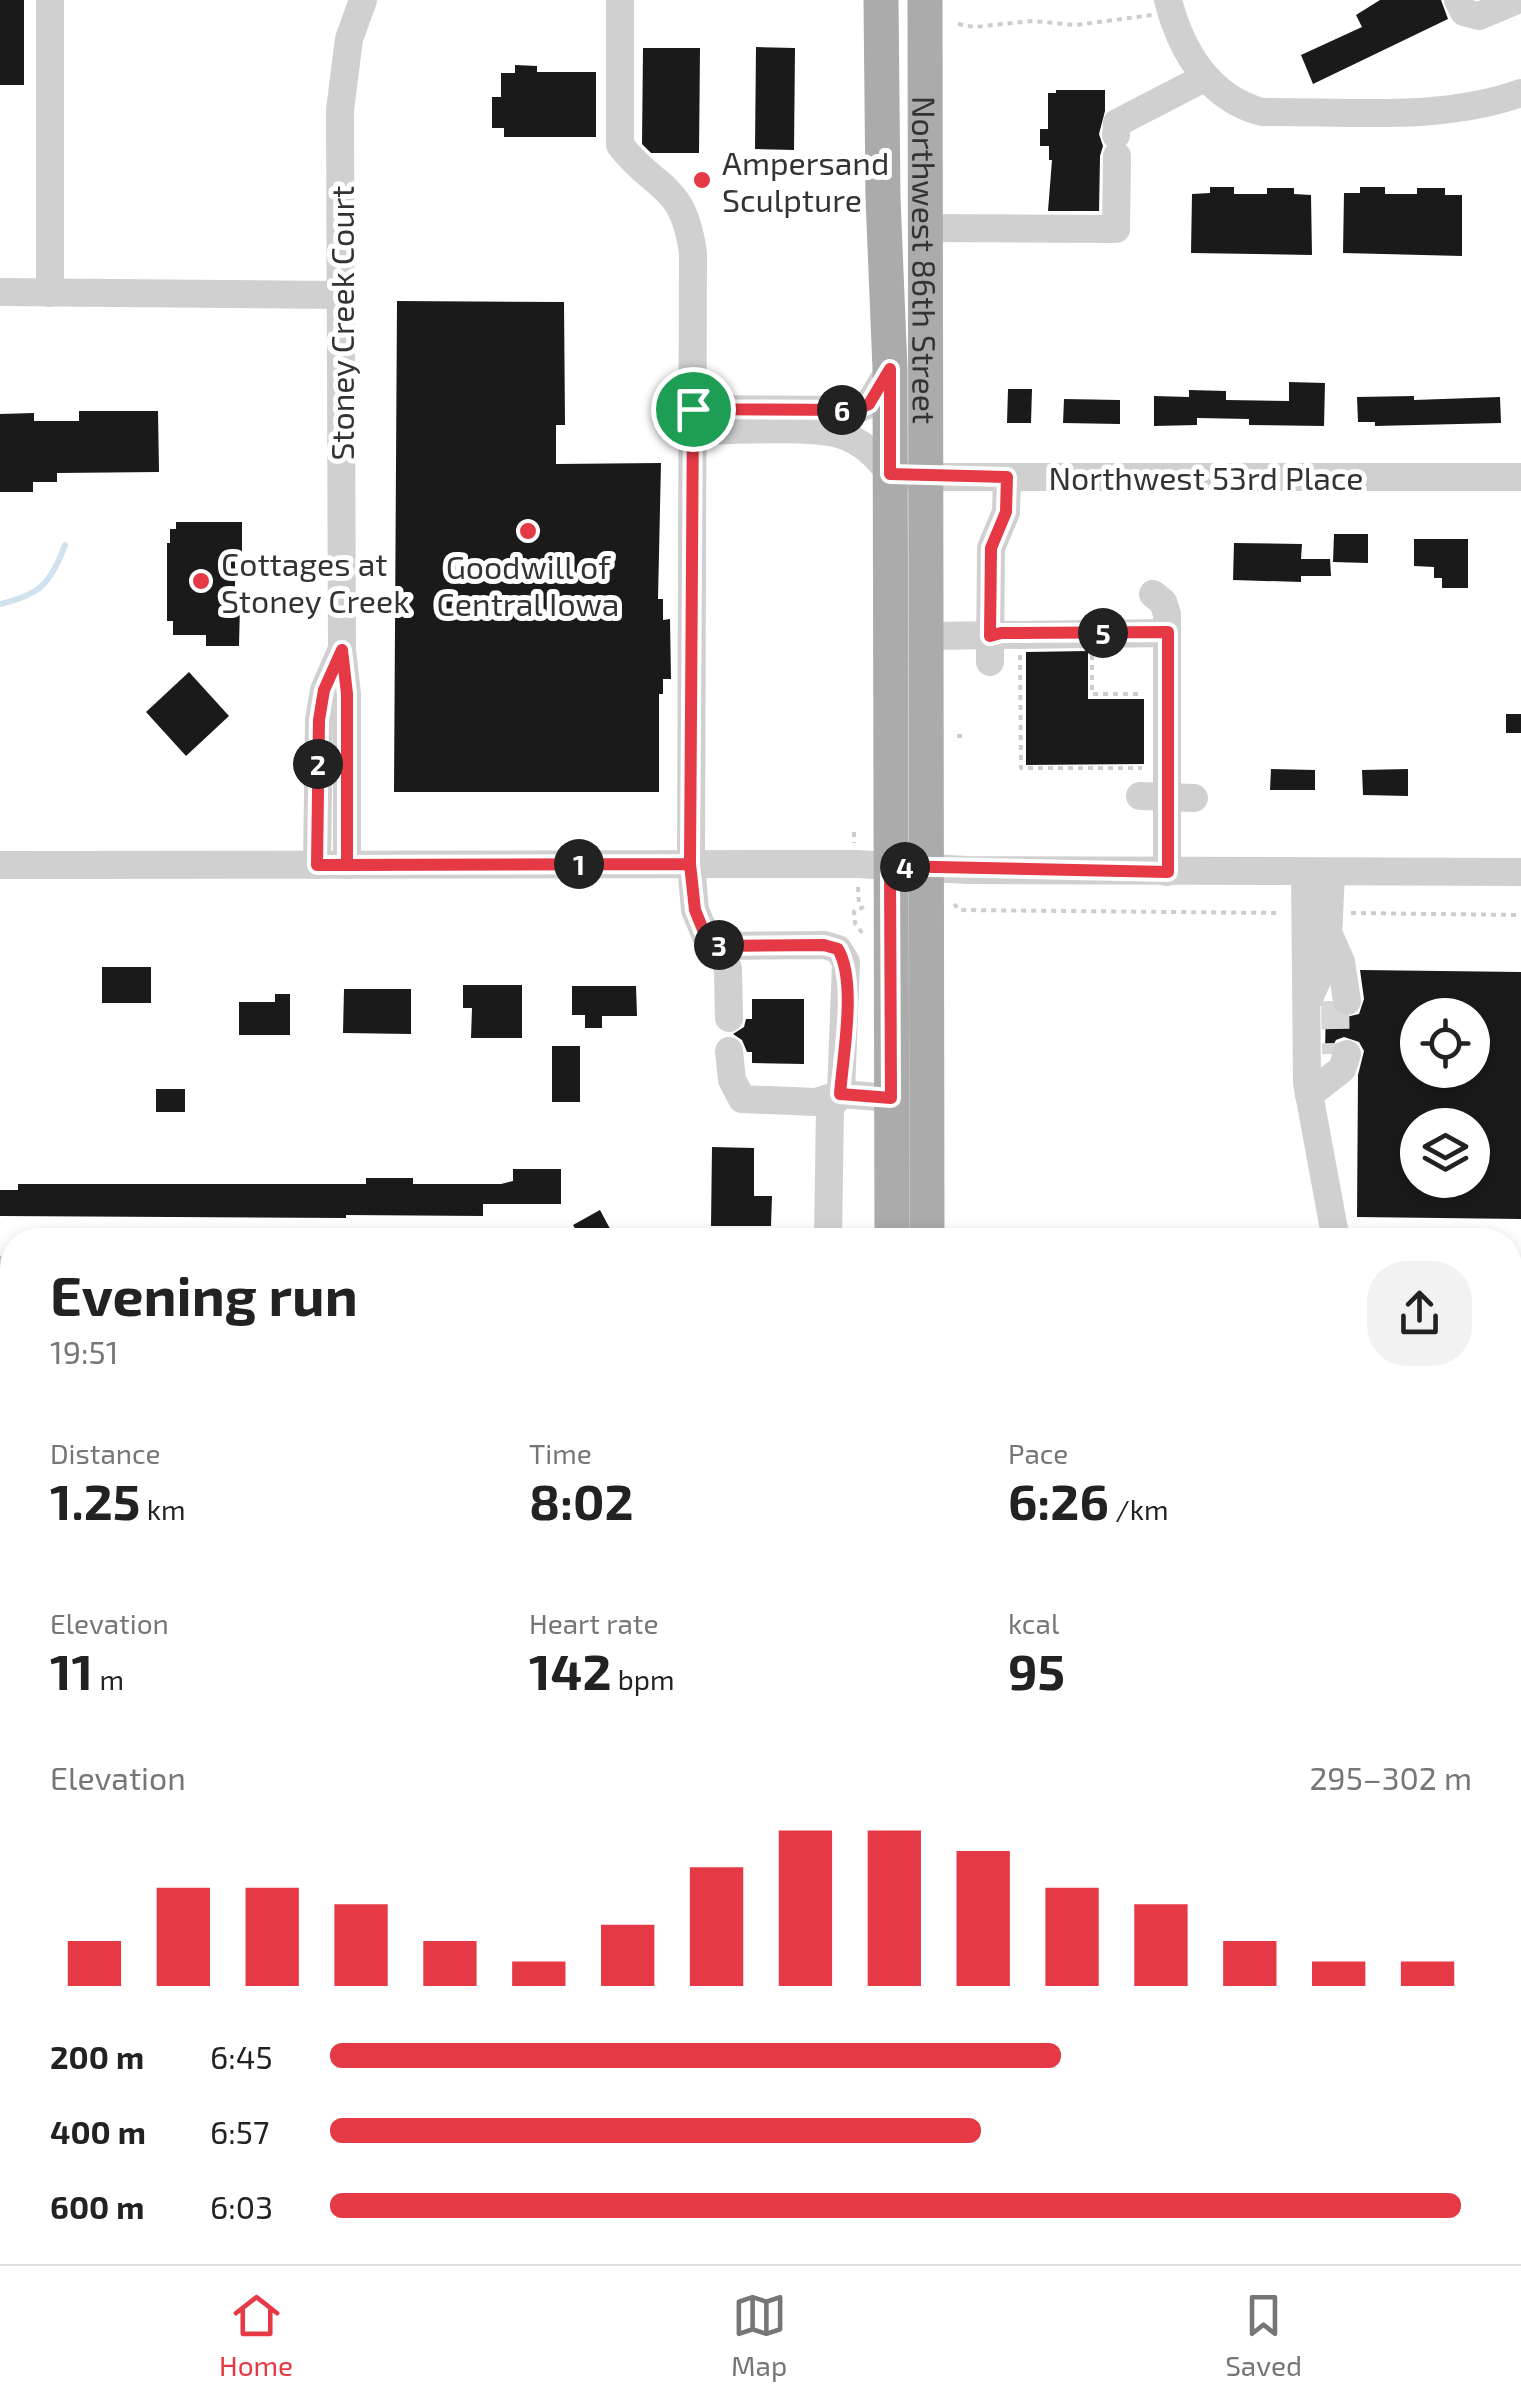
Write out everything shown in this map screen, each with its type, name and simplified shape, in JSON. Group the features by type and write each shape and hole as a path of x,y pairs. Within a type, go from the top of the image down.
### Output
{"main road":[{"name":"Northwest 86th Street","path":"881,0 882,198 890,369 908,476 926,636 927,1228"},
{"name":"Northwest 86th Street","path":"892,1228 890,866 908,476 926,228 926,0"}],"street":[{"path":"50,0 50,293"},
{"name":"Stoney Creek Court","path":"347,865 347,694 342,650 342,75 349,38 363,0"},
{"path":"620,0 620,144 676,198 690,226 694,253 690,864 695,910 708,942 720,946 824,945 838,949 846,962 840,1094 830,1108 828,1228"},
{"path":"1458,0 1464,12 1479,16 1517,0"},
{"path":"1169,5 1204,78 1242,107 1262,112 1438,110 1521,93"},
{"path":"926,228 1116,230 1117,123 1204,78"},
{"path":"0,292 341,295"},
{"path":"693,420 856,410 869,404 890,369"},
{"path":"693,420 825,431 858,442 908,476"},
{"name":"Northwest 53rd Place","path":"908,476 1521,478"},
{"path":"990,649 1003,595 991,548 1006,512 1007,477"},
{"path":"1153,594 1163,602 1168,632 1168,872"},
{"path":"990,649 1001,633 1168,632"},
{"path":"926,636 990,649"},
{"name":"Stoney Creek Court","path":"317,865 319,720 324,690 342,650"},
{"path":"0,865 690,864 1168,872 1521,872"},
{"path":"1318,873 1337,938 1341,1001"},
{"path":"1318,873 1307,1004 1310,1095 1334,1228"},
{"path":"1307,1004 1337,938"},
{"path":"720,946 728,969 729,1018"},
{"path":"729,1051 732,1080 742,1099 816,1102 840,1094 891,1098"},
{"path":"1310,1095 1342,1059"}],"path":[{"path":"958,24 974,27 1033,21 1076,25 1169,5"},
{"path":"1092,639 1092,694 1139,694"},
{"path":"1020,640 1020,768 1150,768"},
{"path":"957,736 965,736"},
{"path":"854,832 854,845"},
{"path":"954,904 959,910 1298,913"},
{"path":"1337,938 1521,915"}],"building":[{"path":"0,0 24,0 24,85 0,85"},
{"path":"1380,0 1441,0 1448,19 1313,84 1301,55 1362,27 1356,15"},
{"path":"756,47 795,48 794,150 755,149"},
{"path":"643,48 700,48 699,153 651,153 642,144"},
{"path":"515,65 537,66 537,72 596,72 596,137 504,137 504,128 492,128 492,97 501,97 501,73 515,73"},
{"path":"1105,90 1099,134 1103,146 1099,211 1048,211 1052,160 1049,146 1040,146 1040,129 1048,129 1048,93"},
{"path":"1210,187 1234,187 1234,194 1267,194 1267,188 1294,188 1294,194 1311,195 1312,255 1191,253 1192,194 1210,193"},
{"path":"1360,187 1385,187 1385,194 1417,194 1417,188 1445,188 1445,195 1462,195 1462,256 1343,253 1344,193 1360,193"},
{"name":"Goodwill of Central Iowa","path":"397,301 564,302 565,425 556,425 556,464 661,463 658,599 663,599 663,620 670,619 671,679 663,679 663,694 659,694 659,792 394,792"},
{"path":"1289,382 1325,383 1324,426 1249,425 1249,419 1197,418 1197,425 1154,426 1154,396 1189,397 1189,390 1226,391 1226,400 1289,401"},
{"path":"1008,389 1032,389 1031,423 1007,423"},
{"path":"1414,396 1414,400 1500,397 1501,423 1375,426 1375,422 1358,422 1357,397"},
{"path":"1064,399 1120,400 1120,424 1063,423"},
{"path":"79,411 158,411 159,472 57,473 57,482 33,482 33,492 0,492 0,414 34,413 34,421 79,421"},
{"name":"Cottages at Stoney Creek","path":"176,522 242,522 242,558 235,558 239,646 206,646 206,635 173,635 173,621 167,621 167,543"},
{"path":"1334,534 1368,534 1368,563 1333,562"},
{"path":"1414,539 1468,539 1468,588 1442,588 1442,578 1434,578 1434,567 1414,566"},
{"path":"1234,543 1302,544 1301,559 1330,559 1331,576 1301,576 1301,582 1233,580"},
{"path":"1088,651 1088,699 1144,699 1144,764 1026,765 1026,652"},
{"path":"189,672 229,716 186,756 146,712"},
{"path":"1506,714 1521,714 1521,733 1506,733"},
{"path":"1271,769 1315,770 1315,790 1270,790"},
{"path":"1408,769 1408,796 1363,795 1362,770"},
{"path":"102,967 151,967 151,1003 102,1003"},
{"path":"1360,970 1521,972 1521,1219 1357,1217 1358,1075 1364,1051 1359,1042 1344,1037 1325,1053 1326,1003 1329,1001 1342,1018 1359,1014 1364,999"},
{"path":"463,985 522,985 522,1038 471,1038 472,1008 463,1008"},
{"path":"572,986 636,986 637,1016 602,1016 602,1028 585,1028 585,1015 572,1015"},
{"path":"344,989 411,989 411,1034 343,1033"},
{"path":"275,994 290,994 290,1035 239,1035 239,1002 275,1002"},
{"path":"752,999 804,999 804,1064 752,1063 752,1052 747,1052 742,1040 733,1034 744,1027 746,1019 752,1019"},
{"path":"552,1046 580,1046 580,1102 552,1102"},
{"path":"156,1089 185,1089 185,1112 156,1112"},
{"path":"712,1147 754,1148 754,1196 772,1196 771,1226 711,1226"},
{"path":"513,1169 561,1169 561,1204 483,1204 483,1216 0,1216 0,1190 18,1190 18,1184 366,1184 366,1178 413,1178 413,1184 501,1184 513,1181"},
{"path":"600,1210 610,1228 575,1228 573,1225"}],"waterway":[{"path":"0,604 25,596 42,585 55,569 65,545"}],"tunnel":[{"path":"1335,1001 1336,1054"}],"place":[{"name":"Ampersand Sculpture","path":"702,180"},
{"name":"Goodwill of Central Iowa","path":"528,531"},
{"name":"Cottages at Stoney Creek","path":"201,581"}],"route":[{"path":"693,409 690,864 347,865 347,694 342,650 324,690 319,720 317,865 347,865 416,865 690,864 695,910 708,942 720,946 824,945 838,949 846,962 847,984 840,1094 891,1098 890,866 1168,872 1168,632 990,636 991,548 1006,512 1007,477 890,474 890,369 869,404 856,410 693,409"}]}
